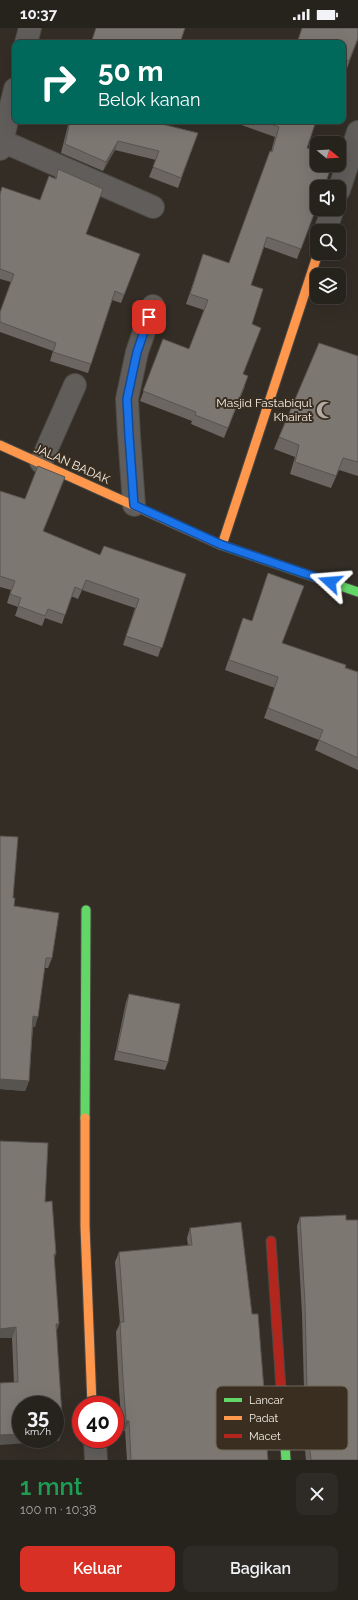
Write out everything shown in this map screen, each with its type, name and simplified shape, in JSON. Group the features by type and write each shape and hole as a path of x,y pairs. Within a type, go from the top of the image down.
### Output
{"street":[{"path":"27,40 30,28"},
{"path":"12,101 1,145 153,207"},
{"path":"342,180 358,132"},
{"path":"222,545 316,260"},
{"path":"134,505 127,399 137,352 152,306"},
{"path":"41,462 75,385"},
{"name":"JALAN BADAK","path":"0,445 41,462 222,545 358,592"},
{"path":"86,910 85,1226 92,1396"},
{"path":"271,1241 281,1386"},
{"path":"95,1448 96,1460"},
{"path":"285,1450 286,1460"}],"building":[{"path":"96,28 185,28 181,40 92,40"},
{"path":"302,28 358,28 358,38 349,61 346,60 346,40 298,40"},
{"path":"69,124 161,124 198,133 181,178 153,167 159,151 118,141 106,162 65,144"},
{"path":"270,124 315,124 307,148 310,149 310,172 329,172 327,180 310,180 310,216 313,216 301,249 267,237 251,285 263,289 252,324 261,328 243,374 248,376 228,428 195,415 196,412 143,391 163,339 189,349 208,300 190,294 203,254 229,263 270,151 272,152 279,127"},
{"path":"58,169 103,189 86,234 140,254 124,295 115,291 91,364 53,352 56,343 0,322 0,312 14,274 0,269 0,194 2,187 40,200 49,176 56,179"},
{"name":"Masjid Fastabiqul Khairat","path":"319,343 358,356 358,462 343,458 336,476 295,462 299,445 279,437"},
{"path":"38,466 65,477 43,531 100,555 104,546 186,574 162,648 126,636 139,599 86,580 82,590 75,587 65,615 48,609 45,616 18,606 21,598 10,594 15,581 0,576 0,491 25,499"},
{"path":"268,573 304,586 282,643 346,665 345,668 358,672 358,758 319,740 323,730 268,708 278,677 229,660 243,618 252,621"},
{"path":"0,836 18,837 13,898 15,898 14,906 59,913 52,958 46,958 38,1017 33,1016 29,1081 0,1079"},
{"path":"129,994 180,1004 168,1062 117,1051"},
{"path":"0,1141 48,1143 45,1202 52,1201 56,1254 54,1254 59,1324 56,1324 61,1396 12,1396 12,1434 0,1435 0,1383 18,1382 16,1327 0,1329"},
{"path":"346,1215 346,1220 358,1220 358,1460 311,1460 310,1450 348,1450 348,1386 307,1386 305,1303 300,1217"},
{"path":"241,1222 252,1314 258,1314 264,1386 216,1386 216,1450 267,1450 268,1460 131,1460 129,1421 126,1421 123,1379 120,1322 124,1322 119,1252 192,1245 190,1228"}],"traffic: fast":[{"path":"221,545 358,592"},
{"path":"85,1118 86,910"},
{"path":"285,1450 286,1460"}],"traffic: slow":[{"path":"222,545 316,260"},
{"path":"0,445 221,545"},
{"path":"85,1118 85,1226 92,1396"}],"traffic: jam":[{"path":"271,1241 281,1386"}],"place":[{"name":"Masjid Fastabiqul Khairat","path":"325,410"}],"route":[{"path":"149,317 137,352 127,399 134,505 222,545 330,582"}]}
